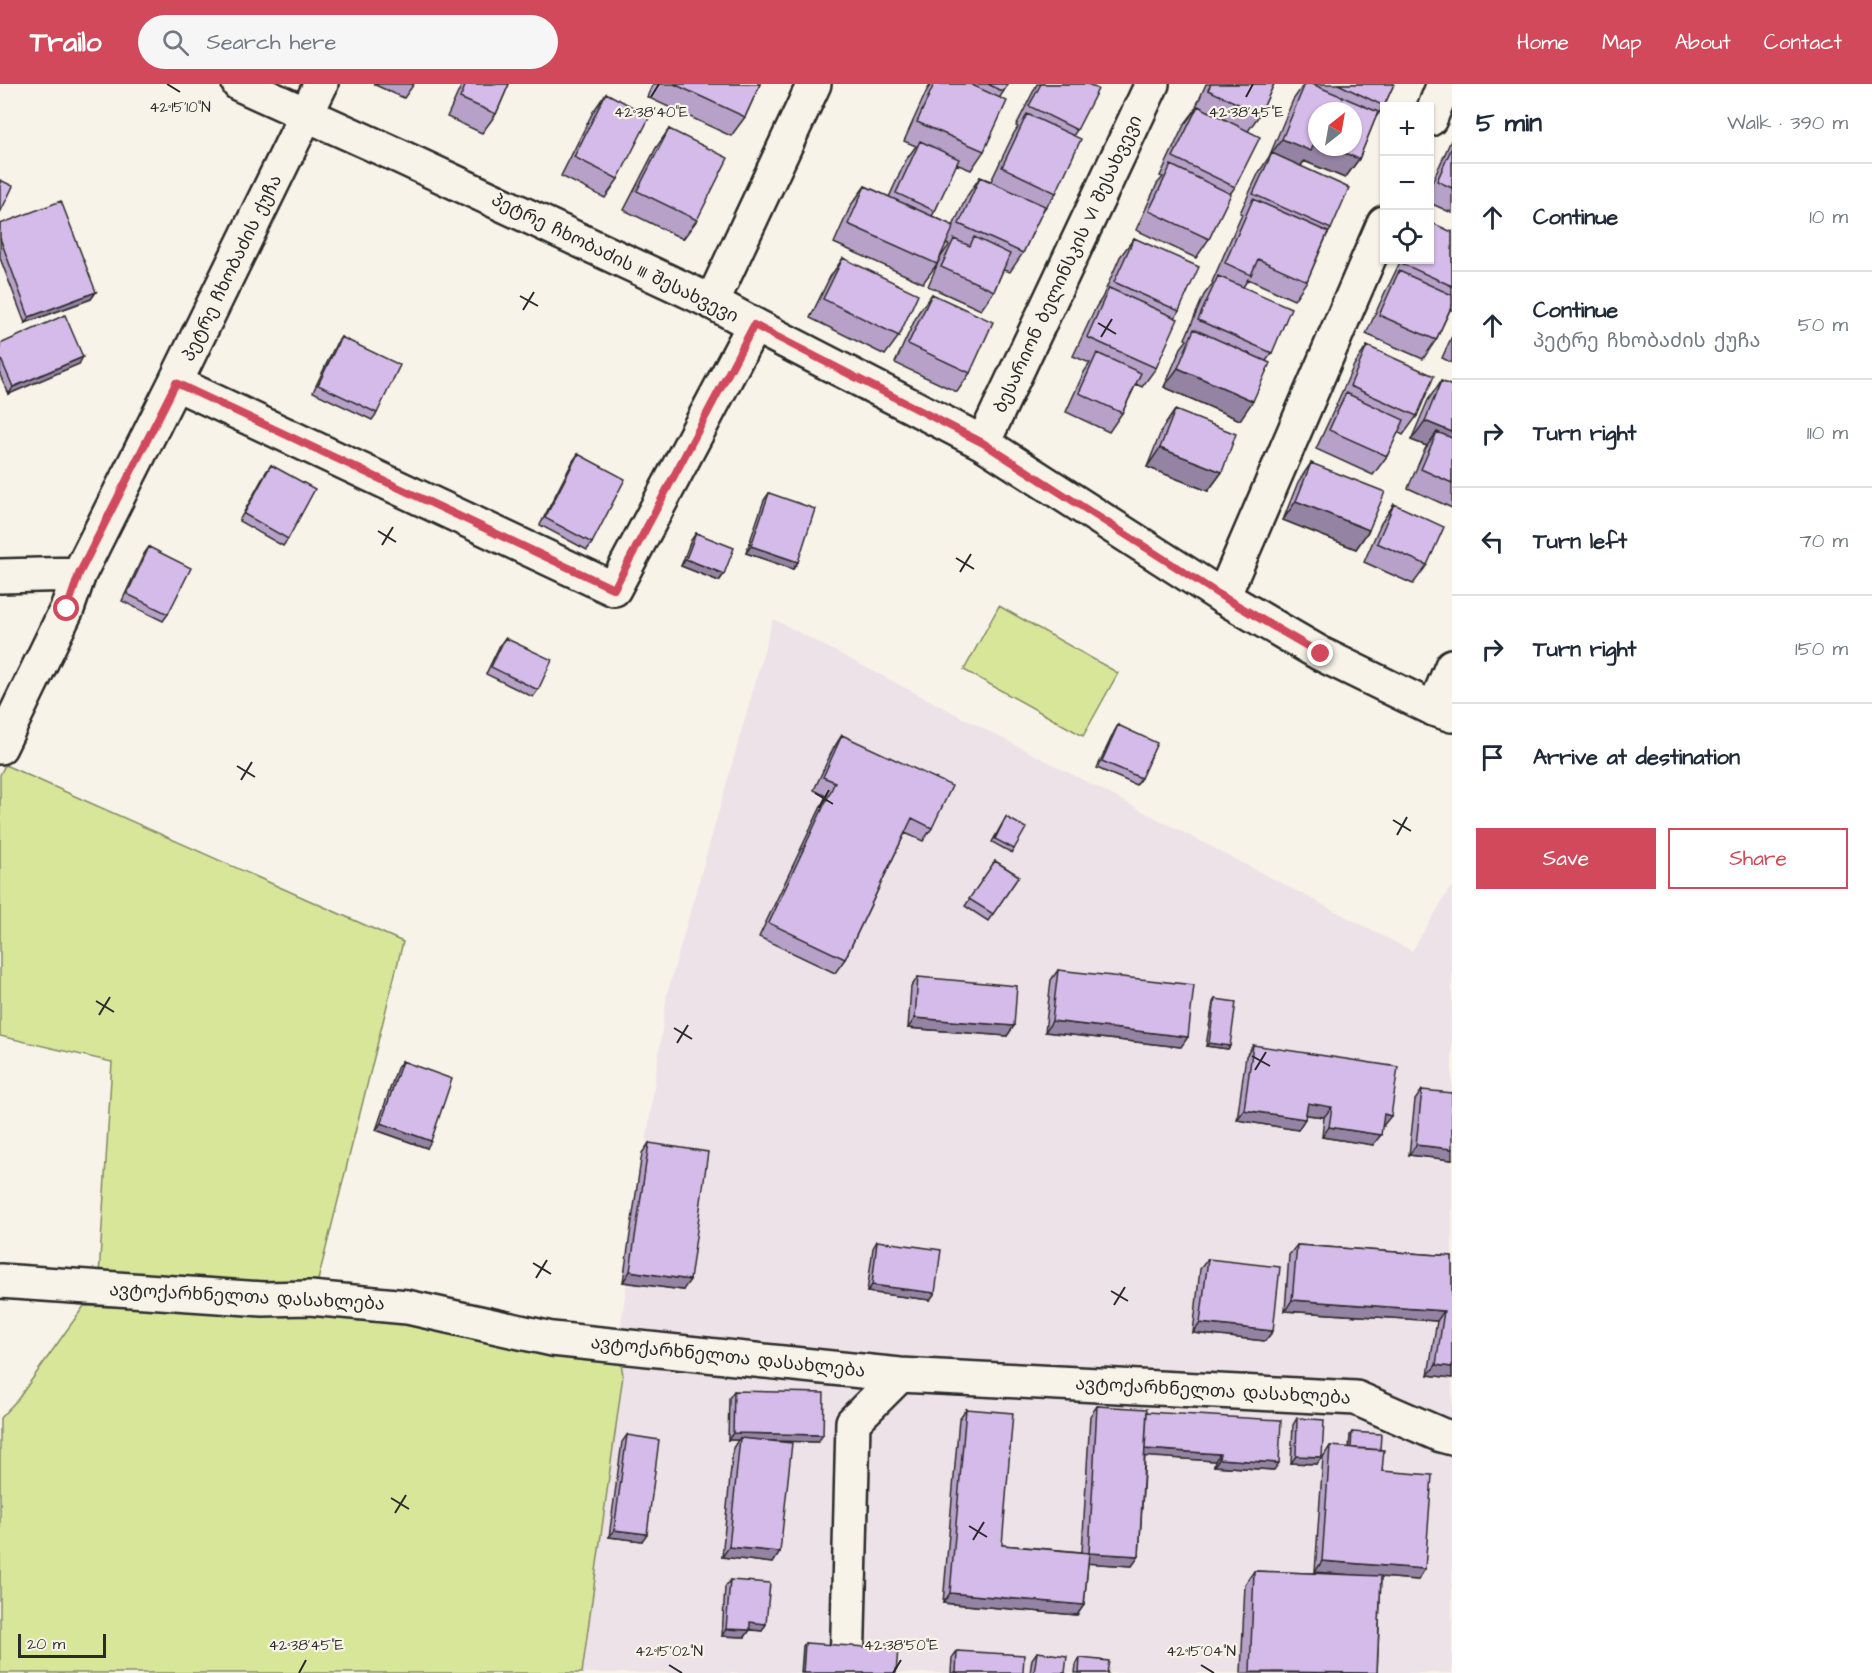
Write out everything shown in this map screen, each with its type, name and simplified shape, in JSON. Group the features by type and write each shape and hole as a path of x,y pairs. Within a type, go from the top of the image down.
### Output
{"street":[{"name":"პეტრე ჩხობაძის III შესახვევი","path":"239,84 712,302 983,443 1223,597 1321,654 1443,712"},
{"name":"პეტრე ჩხობაძის ქუჩა","path":"0,747 67,609 79,574 176,383 321,84"},
{"path":"712,302 814,84"},
{"name":"ბესარიონ ბელინსკის VI შესახვევი","path":"983,443 1152,84"},
{"path":"1434,109 1444,84"},
{"path":"1223,597 1380,232"},
{"path":"176,383 614,589 754,325"},
{"path":"0,576 79,574"},
{"path":"1443,712 1452,666"},
{"name":"ავტოქარხნელთა დასახლება","path":"0,1281 263,1299 310,1298 407,1307 552,1339 900,1376 1356,1398 1452,1438"},
{"path":"847,1673 853,1422 900,1376"}],"shaded area":[{"path":"773,619 1412,951 1452,885 1452,1673 582,1673 623,1375 618,1346 667,994"}],"green space":[{"path":"999,606 1118,673 1083,736 964,670"},
{"path":"5,765 403,942 316,1288 99,1276 112,1062 0,1036 0,775"},
{"path":"84,1306 277,1312 315,1309 618,1346 623,1375 582,1673 0,1673 0,1418 18,1399"}],"building":[{"path":"466,84 509,84 496,114 460,98"},
{"path":"674,84 760,84 745,117"},
{"path":"934,84 970,84 1007,101 984,151 917,122"},
{"path":"988,84 1008,84 1003,92"},
{"path":"1041,84 1088,84 1098,89 1077,130 1029,106"},
{"path":"1211,84 1274,84 1260,114 1208,90"},
{"path":"1305,84 1312,84 1354,102 1308,102 1308,150 1282,139"},
{"path":"1338,84 1394,84 1386,102 1380,102 1380,104"},
{"path":"606,93 650,116 618,179 574,157"},
{"path":"1362,105 1378,112 1362,152"},
{"path":"1198,106 1260,137 1235,187 1173,157"},
{"path":"1027,114 1081,139 1056,193 1002,167"},
{"path":"669,129 728,158 697,220 637,191"},
{"path":"920,141 959,159 935,211 896,193"},
{"path":"1452,147 1452,188 1437,181"},
{"path":"1272,153 1349,188 1331,229 1253,194"},
{"path":"1171,165 1231,194 1209,239 1149,211"},
{"path":"980,177 1045,206 1023,253 959,224"},
{"path":"0,180 13,186 0,213"},
{"path":"865,186 954,226 937,264 848,224"},
{"path":"1253,199 1328,232 1307,281 1258,259 1251,275 1225,263"},
{"path":"61,201 96,292 29,317 0,238 0,224"},
{"path":"1434,224 1452,232 1452,286 1403,264 1434,264"},
{"path":"974,237 1010,254 994,291 941,267 954,239 970,246"},
{"path":"1134,238 1199,267 1179,311 1114,282"},
{"path":"843,258 918,294 899,336 823,299"},
{"path":"1399,271 1452,295 1452,305 1436,340 1379,315"},
{"path":"1218,276 1291,308 1272,353 1198,320"},
{"path":"1109,288 1178,319 1156,368 1087,337"},
{"path":"932,294 993,322 970,373 908,344"},
{"path":"65,315 83,357 13,387 0,357 0,344"},
{"path":"1194,329 1270,363 1253,401 1178,368"},
{"path":"341,337 400,365 377,413 318,385"},
{"path":"1367,346 1434,376 1417,416 1350,386"},
{"path":"1097,353 1141,373 1122,413 1079,393"},
{"path":"1441,381 1452,386 1452,432 1425,421"},
{"path":"1346,393 1404,420 1387,456 1329,430"},
{"path":"1175,410 1236,434 1222,472 1160,448"},
{"path":"1437,432 1452,438 1452,483 1421,469"},
{"path":"578,454 625,479 592,543 545,518"},
{"path":"1311,463 1385,492 1369,530 1296,501"},
{"path":"271,465 315,489 288,539 244,514"},
{"path":"769,493 815,509 798,562 751,546"},
{"path":"1394,504 1444,527 1427,565 1377,543"},
{"path":"696,533 734,548 724,574 686,559"},
{"path":"149,547 191,568 168,614 127,594"},
{"path":"505,638 552,660 538,690 491,667"},
{"path":"1118,725 1157,743 1141,778 1102,761"},
{"path":"842,735 952,786 932,828 912,818 845,959 769,923 835,782 823,777"},
{"path":"1006,817 1026,828 1014,849 995,839"},
{"path":"995,861 1019,876 993,914 969,899"},
{"path":"1058,970 1194,985 1188,1037 1052,1021"},
{"path":"918,977 1017,986 1014,1026 915,1018"},
{"path":"1215,999 1236,1002 1230,1046 1209,1043"},
{"path":"1253,1045 1398,1067 1391,1116 1384,1114 1381,1135 1329,1127 1332,1107 1308,1103 1305,1119 1244,1110"},
{"path":"402,1061 452,1079 431,1141 381,1123"},
{"path":"1422,1090 1452,1093 1452,1149 1416,1145"},
{"path":"649,1143 708,1152 690,1280 630,1271"},
{"path":"877,1241 941,1250 935,1293 872,1285"},
{"path":"1297,1245 1452,1256 1452,1367 1436,1365 1444,1311 1292,1300"},
{"path":"1208,1259 1280,1267 1273,1331 1200,1323"},
{"path":"734,1391 824,1393 823,1435 733,1433"},
{"path":"1097,1406 1147,1409 1139,1556 1089,1553"},
{"path":"966,1409 1013,1413 1002,1545 1089,1553 1084,1605 950,1593"},
{"path":"1147,1412 1281,1420 1279,1463 1219,1459 1220,1454 1145,1449"},
{"path":"1297,1418 1324,1420 1322,1457 1296,1456"},
{"path":"1352,1432 1381,1434 1380,1450 1351,1448"},
{"path":"627,1435 659,1440 647,1534 614,1530"},
{"path":"740,1438 792,1443 780,1552 729,1547"},
{"path":"1330,1446 1384,1450 1382,1471 1432,1475 1425,1569 1322,1561"},
{"path":"1254,1571 1381,1576 1377,1673 1250,1672"},
{"path":"730,1580 770,1583 766,1624 750,1622 750,1630 726,1629"},
{"path":"805,1643 898,1649 896,1673 803,1673"},
{"path":"957,1651 1024,1655 1023,1673 956,1673"},
{"path":"1037,1652 1067,1656 1065,1673 1034,1673"},
{"path":"1080,1658 1109,1661 1107,1673 1079,1673"}],"route":[{"path":"67,609 79,574 176,383 614,589 754,325 983,443 1223,597 1321,654"}]}
